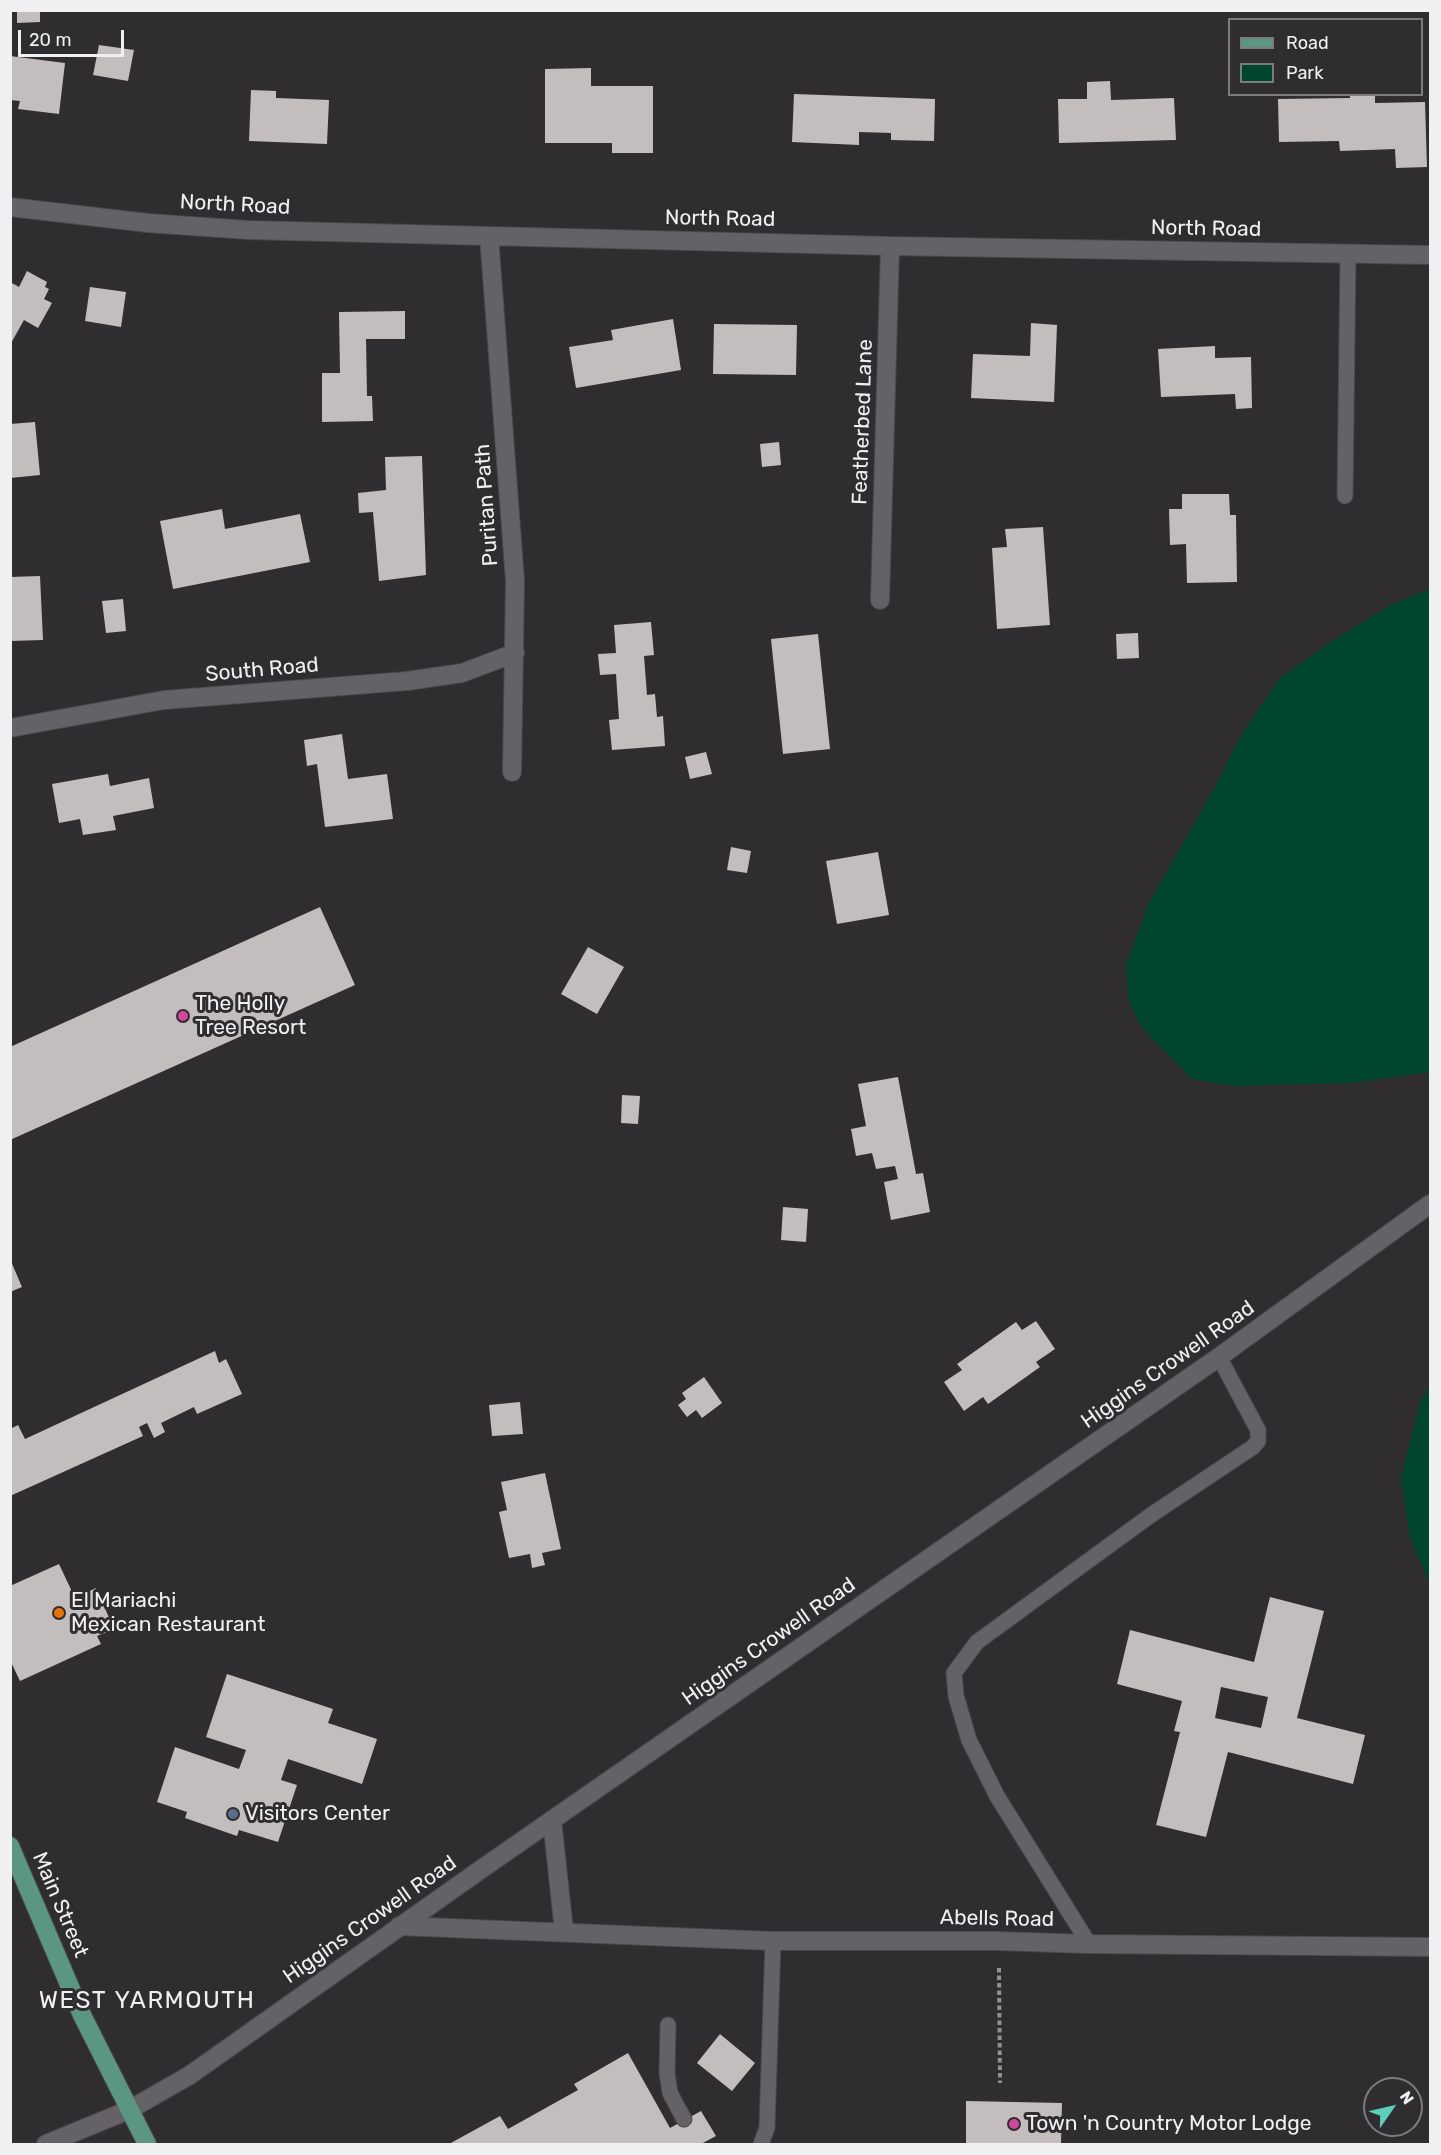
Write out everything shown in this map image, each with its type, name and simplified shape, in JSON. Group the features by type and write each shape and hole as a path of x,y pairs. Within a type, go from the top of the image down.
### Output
{"main road":[{"name":"Main Street","path":"10,1846 82,2015 147,2145"}],"street":[{"name":"North Road","path":"10,207 148,223 237,229 890,246 1431,255"},
{"name":"Puritan Path","path":"489,236 515,581 512,771"},
{"name":"Featherbed Lane","path":"880,600 890,246"},
{"name":"South Road","path":"10,728 164,700 407,681 462,673 515,653"},
{"name":"Higgins Crowell Road","path":"46,2145 129,2110 190,2075 399,1926 1219,1357 1431,1204"},
{"path":"552,1820 564,1931"},
{"name":"Abells Road","path":"399,1926 773,1941 998,1941 1431,1947"}],"lane":[{"path":"1345,496 1348,254"},
{"path":"1089,1944 997,1796 969,1740 956,1696 954,1673 977,1642 1151,1515 1253,1447 1258,1441 1258,1430 1219,1357"},
{"path":"760,2145 767,2127 773,1941"},
{"path":"668,2025 667,2073 670,2093 684,2119"}],"path":[{"path":"998,1941 1000,2083"}],"green space":[{"path":"1430,589 1430,1072 1353,1083 1233,1086 1192,1079 1143,1029 1129,1003 1126,964 1149,903 1216,785 1240,737 1280,678 1332,641 1391,605"},
{"path":"1430,1386 1430,1585 1410,1537 1401,1478 1421,1400"}],"building":[{"path":"17,10 40,10 40,22 17,23"},
{"path":"99,45 134,50 128,81 93,75"},
{"path":"10,56 65,63 59,114 18,109 20,101 10,100"},
{"path":"591,68 591,86 653,86 653,153 612,153 612,143 545,143 545,69"},
{"path":"1110,81 1111,100 1174,98 1176,140 1059,143 1058,99 1087,99 1087,82"},
{"path":"251,90 276,91 276,98 329,100 327,144 249,141"},
{"path":"794,94 935,99 934,141 891,140 891,133 859,132 859,145 792,142"},
{"path":"1350,96 1375,96 1375,103 1425,102 1427,167 1396,168 1395,149 1340,151 1339,141 1279,142 1278,99 1350,98"},
{"path":"27,271 47,282 45,287 49,289 44,299 52,303 38,328 24,320 10,345 10,282 19,287"},
{"path":"90,287 126,292 121,327 85,321"},
{"path":"405,311 405,339 366,339 367,396 372,396 373,421 322,422 322,373 340,373 339,312"},
{"path":"673,319 681,370 576,388 569,347 613,340 611,330"},
{"path":"1031,323 1057,325 1054,402 971,398 973,354 1030,356"},
{"path":"714,324 797,325 796,375 713,374"},
{"path":"1215,346 1215,358 1251,357 1252,408 1236,409 1235,394 1161,397 1158,349"},
{"path":"35,422 40,475 10,478 10,424"},
{"path":"779,442 781,465 762,467 760,444"},
{"path":"422,456 426,575 379,581 373,512 359,513 358,493 386,490 385,457"},
{"path":"1182,494 1229,494 1230,515 1236,515 1237,582 1187,583 1186,544 1170,545 1169,509 1182,509"},
{"path":"222,509 225,529 300,514 310,562 173,589 160,521"},
{"path":"1043,527 1050,625 997,629 992,548 1007,547 1005,529"},
{"path":"40,576 43,640 10,641 10,577"},
{"path":"123,599 126,631 106,633 102,601"},
{"path":"651,622 654,655 644,656 647,695 655,694 657,717 663,716 665,746 612,750 609,720 619,719 616,674 600,675 598,654 616,653 614,625"},
{"path":"1138,633 1139,658 1117,659 1116,634"},
{"path":"818,634 830,749 783,754 771,639"},
{"path":"342,734 348,779 387,774 393,819 325,827 317,764 307,766 304,740"},
{"path":"706,752 712,774 690,779 685,757"},
{"path":"108,774 110,786 149,778 154,808 113,816 116,830 83,835 80,819 59,823 52,784"},
{"path":"731,847 751,851 747,873 727,870"},
{"path":"878,852 889,915 837,924 826,861"},
{"name":"The Holly Tree Resort","path":"320,907 355,985 10,1140 10,1047"},
{"path":"588,947 624,967 597,1014 561,994"},
{"path":"898,1077 916,1174 923,1173 930,1212 891,1220 884,1182 898,1179 895,1166 876,1169 872,1153 856,1156 851,1129 866,1126 858,1084"},
{"path":"622,1095 640,1096 638,1124 621,1123"},
{"path":"783,1207 808,1209 806,1242 781,1240"},
{"path":"10,1259 22,1287 10,1292"},
{"path":"1036,1321 1055,1349 1036,1362 1040,1367 988,1404 983,1397 964,1411 944,1382 962,1370 957,1364 1016,1322 1022,1330"},
{"path":"215,1351 219,1363 226,1359 242,1394 197,1414 194,1407 161,1423 165,1432 154,1438 147,1423 139,1427 143,1436 10,1496 10,1429 18,1425 25,1439"},
{"path":"704,1377 722,1403 702,1418 696,1410 687,1417 678,1405 686,1399 682,1393"},
{"path":"520,1402 523,1434 492,1436 489,1405"},
{"path":"545,1473 561,1549 542,1553 545,1565 532,1568 530,1554 509,1558 499,1512 507,1510 501,1482"},
{"name":"El Mariachi Mexican Restaurant","path":"59,1564 75,1598 96,1588 114,1629 97,1636 101,1644 20,1681 10,1660 10,1586"},
{"path":"1270,1597 1324,1611 1297,1718 1365,1735 1353,1784 1228,1752 1206,1837 1156,1825 1180,1732 1174,1731 1182,1701 1117,1684 1130,1630 1254,1662","holes":["1221,1687 1268,1697 1261,1728 1215,1718"]},
{"path":"227,1674 333,1709 328,1723 377,1739 362,1784 288,1759 281,1780 297,1785 278,1842 239,1830 237,1836 185,1818 187,1812 157,1802 175,1747 239,1769 246,1750 206,1737"},
{"path":"720,2034 755,2063 732,2091 697,2063"},
{"path":"628,2053 670,2128 701,2111 716,2136 701,2144 449,2144 500,2116 508,2129 578,2090 574,2084"},
{"name":"Town 'n Country Motor Lodge","path":"966,2101 1062,2103 1061,2144 966,2144"}],"place":[{"name":"The Holly Tree Resort","path":"183,1016"},
{"name":"El Mariachi Mexican Restaurant","path":"59,1613"},
{"name":"Visitors Center","path":"233,1814"},
{"name":"Town 'n Country Motor Lodge","path":"1014,2124"}],"district":[{"name":"WEST YARMOUTH","path":"147,2001"}]}
